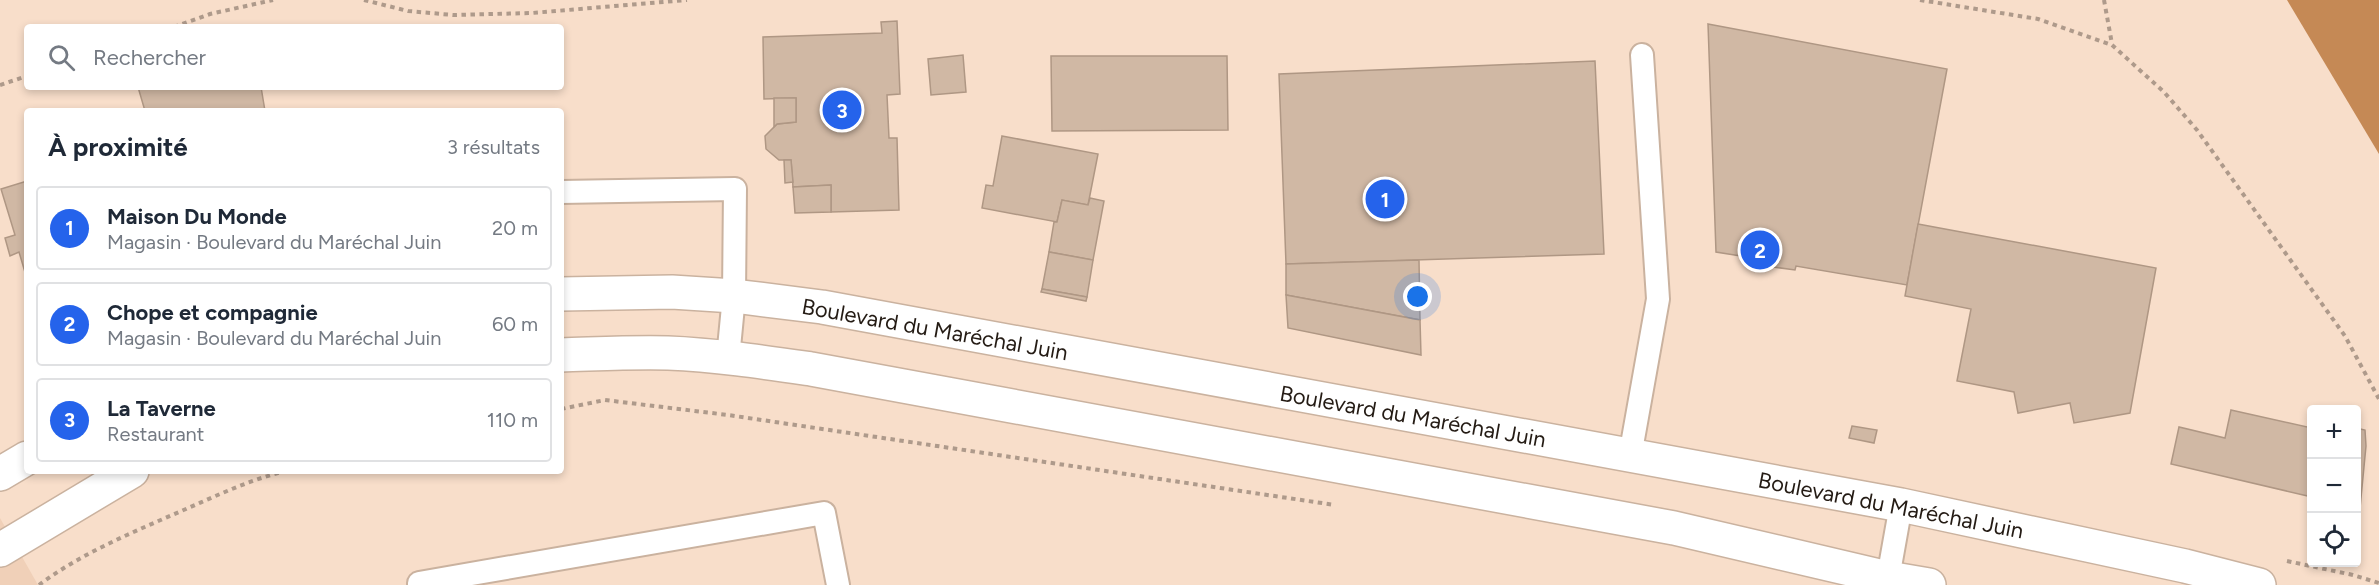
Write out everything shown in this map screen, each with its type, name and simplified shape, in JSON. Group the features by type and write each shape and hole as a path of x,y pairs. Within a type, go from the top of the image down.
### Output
{"main road":[{"name":"Boulevard du Maréchal Juin","path":"564,294 672,292 734,296 822,307 1901,505 2185,566 2259,585"},
{"path":"564,356 658,353 728,358 823,371 1674,528 1888,578 1929,585"},
{"path":"0,474 24,460"},
{"path":"0,550 127,474"}],"lane":[{"path":"1630,456 1658,299 1642,55"},
{"path":"564,192 735,189 734,296 728,358"},
{"path":"1888,578 1901,505"},
{"path":"419,585 419,583 430,581 824,513 838,585"}],"path":[{"path":"182,24 210,14 273,0"},
{"path":"364,0 408,11 453,15 532,13 687,0"},
{"path":"1920,0 2038,19 2112,45 2164,92 2197,130 2345,336 2379,399"},
{"path":"2104,0 2112,45"},
{"path":"0,85 24,77"},
{"path":"564,408 605,400 728,415 1341,506"},
{"path":"39,585 57,572 145,527 258,477 272,474"}],"shaded area":[{"path":"2287,0 2379,0 2379,154"},
{"path":"0,518 38,585 0,585"}],"building":[{"path":"897,21 900,94 887,95 889,138 897,138 899,210 831,212 831,185 793,187 791,160 779,160 766,149 765,136 777,124 796,122 796,98 764,99 763,37 882,33 881,22"},
{"path":"1708,24 1947,69 1907,285 1796,266 1795,270 1752,264 1753,258 1716,252"},
{"path":"963,55 966,92 931,95 928,59"},
{"path":"1051,56 1227,56 1228,130 1052,131"},
{"path":"1595,61 1604,254 1286,264 1279,74"},
{"path":"139,90 262,90 264,108 144,108"},
{"path":"774,98 796,98 796,122 777,124 774,127"},
{"path":"1002,136 1098,154 1088,205 1062,200 1057,222 982,208 986,185 993,186"},
{"path":"784,160 791,160 793,182 785,183"},
{"path":"24,182 24,269 19,252 10,256 5,238 15,235 1,189"},
{"path":"831,185 831,212 795,213 793,187"},
{"path":"1090,198 1104,201 1093,260 1049,252 1054,222 1057,222 1062,200 1088,205"},
{"path":"1918,224 2156,268 2130,413 2074,423 2070,403 2018,413 2014,392 1957,381 1971,309 1905,296"},
{"path":"1049,252 1093,260 1087,297 1042,289"},
{"path":"1419,260 1420,320 1286,295 1286,264"},
{"path":"1042,289 1087,297 1086,301 1041,292"},
{"path":"1286,295 1420,320 1421,355 1288,328"},
{"path":"2231,410 2307,427 2307,496 2171,464 2179,427 2225,438"},
{"path":"1852,426 1877,430 1874,443 1849,438"},
{"path":"2361,429 2365,430 2366,446 2361,498"}],"place":[{"name":"La Taverne","path":"842,110"},
{"name":"Maison Du Monde","path":"1385,199"},
{"name":"Chope et compagnie","path":"1760,250"}]}
